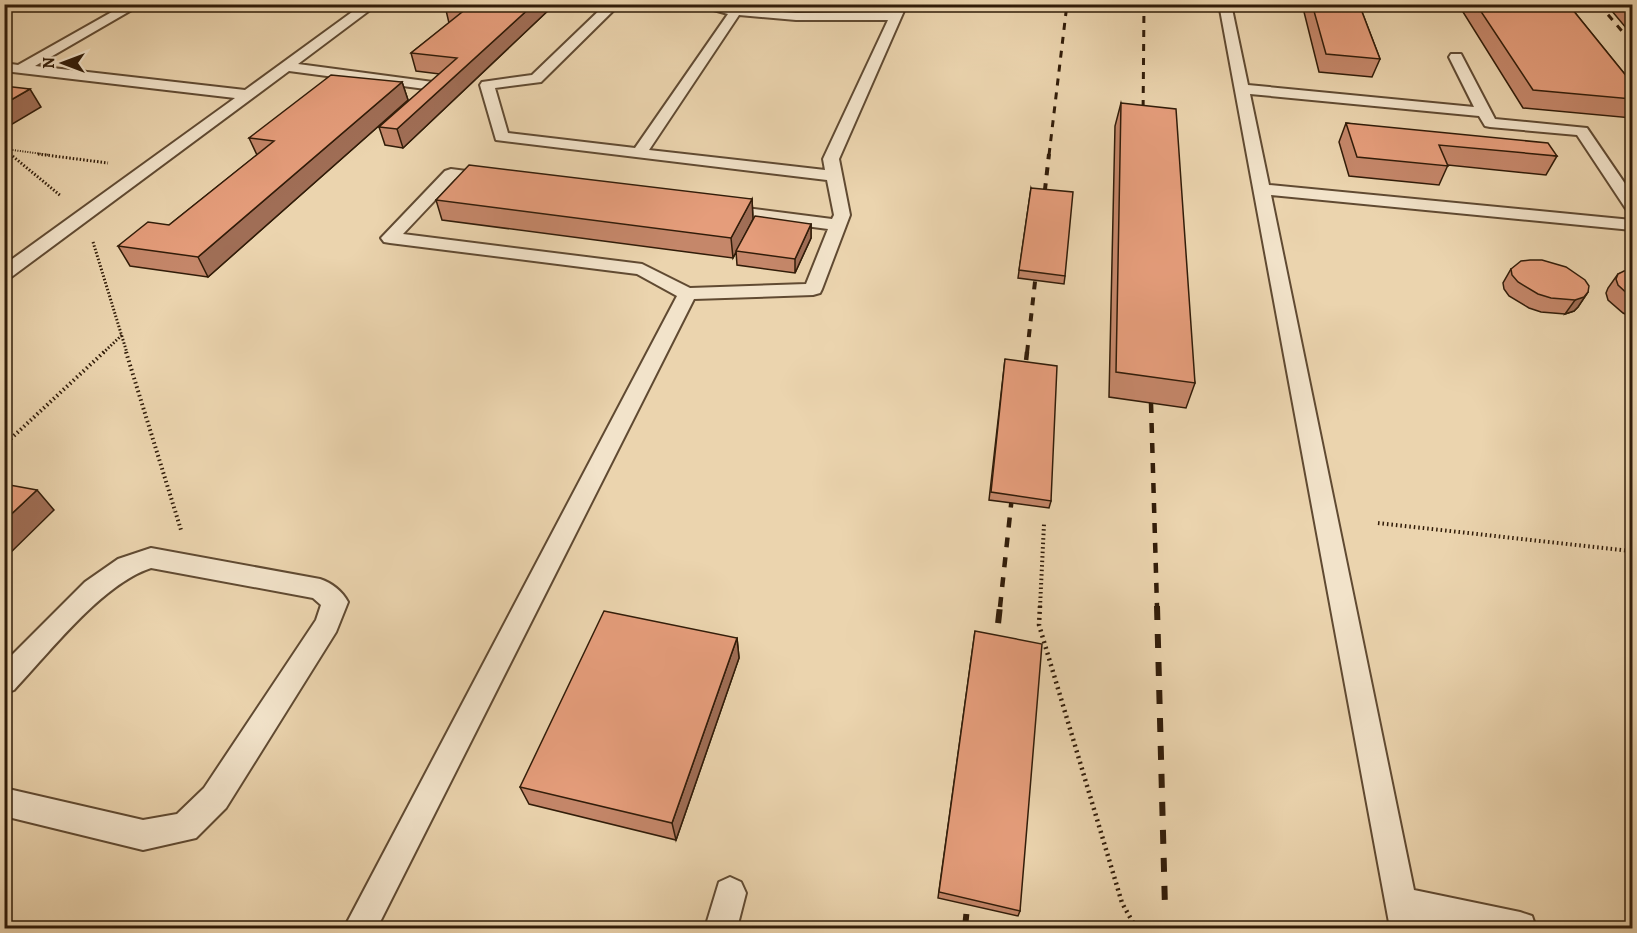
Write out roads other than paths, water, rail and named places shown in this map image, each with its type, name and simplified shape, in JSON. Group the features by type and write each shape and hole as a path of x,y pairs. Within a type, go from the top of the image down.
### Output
{"lane":[{"path":"20,69 136,4"},
{"path":"4,274 372,4"},
{"path":"614,4 536,79 487,85 501,137 834,176"},
{"path":"510,182 451,174 390,238 642,269 687,294 813,289 842,215 831,159 898,10 808,17 698,4"},
{"path":"1225,4 1404,916 1520,928"},
{"path":"1398,4 1415,4"},
{"path":"639,153 738,9"},
{"path":"1456,57 1491,123 1582,131 1632,205"},
{"path":"4,67 248,95"},
{"path":"287,67 433,86"},
{"path":"1241,89 1485,112"},
{"path":"1261,189 1632,225"},
{"path":"709,208 838,225"},
{"path":"360,928 687,294"},
{"path":"4,682 94,589 127,566 151,558 320,589 335,602 327,624 215,798 185,827 143,835 4,802"},
{"path":"721,928 730,893"}],"railway":[{"path":"1049,155 1067,4"},
{"path":"1143,121 1144,4"},
{"path":"1599,4 1632,43"},
{"path":"1043,207 1049,154"},
{"path":"1027,353 1037,264"},
{"path":"1024,380 1027,352"},
{"path":"1151,403 1157,607"},
{"path":"1000,607 1013,487"},
{"path":"995,651 1000,606"},
{"path":"1157,606 1165,908"},
{"path":"965,928 969,887"}]}
